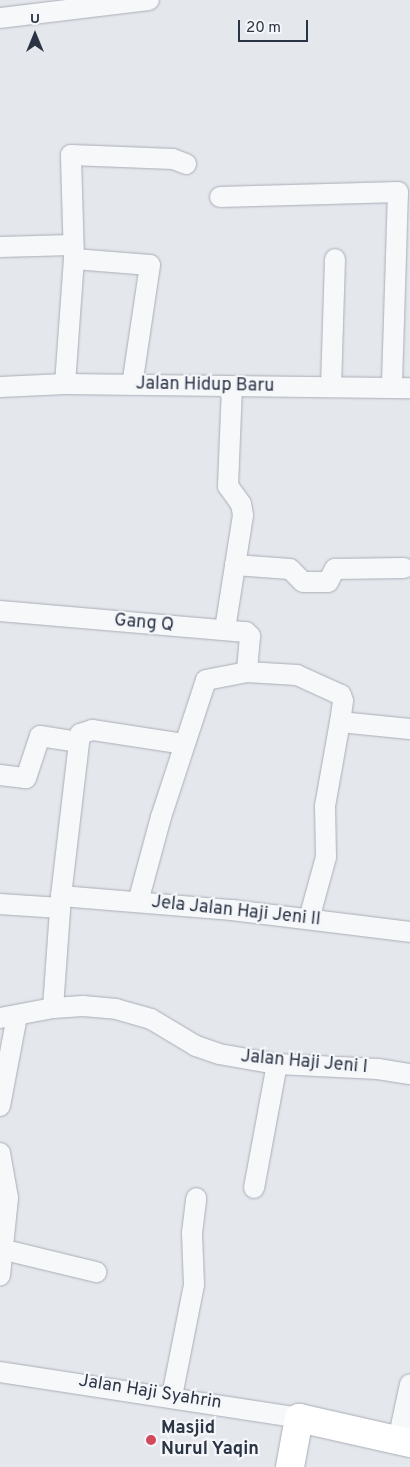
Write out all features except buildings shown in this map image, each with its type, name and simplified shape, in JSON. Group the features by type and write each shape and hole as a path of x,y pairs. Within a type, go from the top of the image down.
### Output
{"street":[{"path":"12,12 149,0"},
{"path":"65,384 73,252 70,155 173,159 186,164"},
{"path":"220,196 398,192 401,388"},
{"path":"0,247 73,252 147,264 151,268 132,385"},
{"path":"331,387 335,259"},
{"name":"Jalan Hidup Baru","path":"0,387 65,384 401,388"},
{"path":"225,629 242,515 241,504 228,486 232,387"},
{"path":"235,566 290,568 303,582 328,582 336,569 404,568"},
{"name":"Gang Q","path":"0,611 148,626 225,629 249,633 247,672"},
{"path":"138,902 183,744 206,680 247,672 297,675 336,690 343,701 325,806 326,857 309,919"},
{"path":"340,722 410,729"},
{"path":"54,1008 60,902 78,742 82,732 92,730 183,744"},
{"path":"0,775 26,778 40,736 78,742"},
{"name":"Jela Jalan Haji Jeni II","path":"0,904 138,902 309,919 410,932"},
{"name":"Jalan Haji Jeni I","path":"9,1017 54,1008 82,1006 116,1009 151,1019 208,1050 277,1064 378,1069 410,1074"},
{"path":"0,1106 9,1017"},
{"path":"254,1188 277,1064"},
{"path":"0,1153 8,1198 5,1250 0,1276"},
{"path":"172,1396 194,1285 192,1233 196,1198"},
{"path":"5,1250 96,1272"},
{"name":"Jalan Haji Syahrin","path":"0,1372 172,1396 299,1418"},
{"path":"290,1467 299,1418 404,1442 410,1384"}],"place":[{"name":"Masjid Nurul Yaqin","path":"151,1440"}]}
